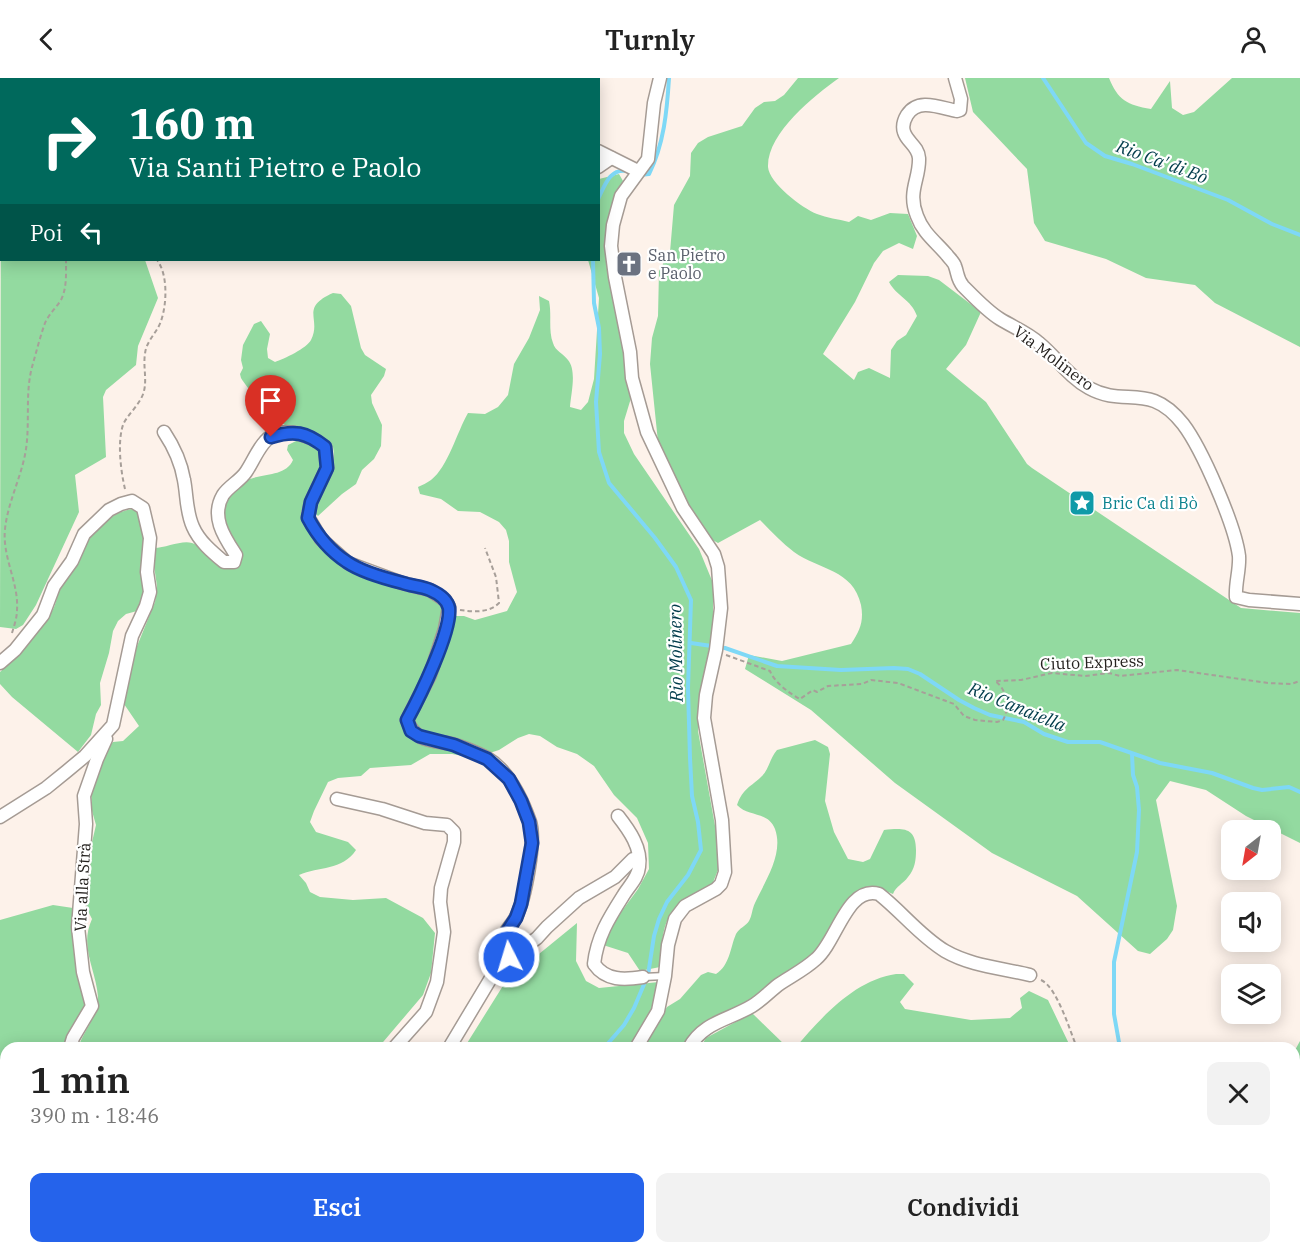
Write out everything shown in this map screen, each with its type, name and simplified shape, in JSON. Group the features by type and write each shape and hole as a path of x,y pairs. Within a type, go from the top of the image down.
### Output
{"street":[{"path":"640,1042 658,1011 654,976 679,912 716,889 721,884 725,872 722,820 704,718 721,608 718,567 714,554 683,508 646,432 632,378 630,352 611,246 617,206 621,196 648,159 654,103 660,78"},
{"name":"Via Molinero","path":"955,78 961,99 960,110 954,111 928,105 918,106 910,110 904,118 904,134 918,151 918,166 912,197 916,215 924,231 955,266 957,278 987,308 1037,341 1061,366 1089,388 1104,393 1149,398 1167,408 1182,423 1192,438 1228,518 1237,543 1239,558 1235,586 1236,597 1300,604"},
{"path":"600,152 635,175"},
{"path":"600,166 611,158"},
{"path":"164,432 181,466 193,528 204,544 224,562 234,562 237,555 223,536 219,526 222,496 246,472 264,442 271,437 294,432 314,438 325,447 327,468 311,502 308,518 321,539 348,563 402,583 430,590 445,600 449,607 445,630 430,675 407,720 411,731 419,736 454,745 487,759 509,779 521,801 529,822 532,843 521,904 516,918 503,938 502,945 509,957"},
{"path":"0,663 15,650 44,615 54,586 72,561 84,534 109,510 132,501"},
{"name":"Via alla Strà","path":"72,1042 92,1006 83,972 78,927 86,824 84,796 97,759 113,725 132,636 147,606 150,592 147,572 150,538 148,523 143,508 132,501"},
{"path":"0,817 46,788 67,771 85,756 113,725"},
{"path":"337,799 382,809 425,824 447,825 454,832 454,842 441,888 440,902 444,932 437,982 426,1012 399,1042"},
{"path":"618,816 632,834 639,859 637,875 600,935 594,964 601,974 615,978 654,976"},
{"path":"453,1042 491,978 509,957 537,938 579,898 615,877 633,860 639,859"},
{"path":"694,1042 702,1031 713,1023 740,1013 755,1004 818,958 835,935 853,901 865,893 879,894 932,942 946,951 965,960 1030,975"}],"path":[{"path":"15,650 9,646 9,641 17,611 17,599 7,556 5,531 10,500 26,450 29,423 27,397 32,370 45,323 50,313 61,301 64,292 66,261"},
{"path":"132,501 126,492 120,469 123,424 130,417 144,392 147,345 161,321 165,282 164,272 158,261"},
{"path":"449,607 476,612 494,608 499,603 496,577 485,548"},
{"name":"Ciuto Express","path":"716,652 744,663 763,667 770,671 772,677 789,693 800,699 813,690 818,692 828,686 862,684 872,680 898,683 954,704 964,716 975,720 997,722 1003,720 1008,704 1000,684 995,681 999,679 1021,680 1052,673 1085,676 1110,673 1120,676 1177,670 1268,683 1291,684 1300,681"},
{"path":"1030,975 1046,982 1056,993 1075,1042"}],"green space":[{"path":"798,78 839,78 805,105 775,141 768,167 780,187 795,201 825,217 849,222 858,216 871,220 890,213 908,214 917,236 913,249 899,243 883,251 823,354 854,380 858,372 869,368 890,378 891,350 897,341 906,335 917,316 889,282 898,275 928,276 939,280 981,312 966,345 946,369 986,402 1027,464 1241,608 1300,613 1300,843 1281,834 1281,820 1254,820 1206,790 1170,781 1156,800 1177,906 1173,930 1167,939 1150,954 1138,951 1077,896 992,853 895,783 811,710 745,669 749,655 782,661 851,644 861,626 861,605 857,593 843,577 794,552 760,520 718,543 709,538 675,483 658,442 650,364 652,338 658,316 659,271 670,252 674,205 690,176 691,153 698,143 708,137 742,126 755,108 784,95"},
{"path":"965,78 1109,78 1116,92 1124,100 1136,106 1151,109 1170,81 1172,108 1183,115 1194,112 1232,78 1300,78 1300,347 1215,303 1195,285 1146,278 1106,259 1045,241 1034,223 1027,169 973,112"},
{"path":"619,174 623,181 613,202 607,232 617,314 631,398 624,421 624,433 634,454 699,549 713,583 713,630 700,691 698,731 719,848 718,870 712,885 676,908 670,916 663,935 660,967 640,971 628,953 603,945 608,930 638,889 649,869 648,843 637,818 614,795 594,766 577,754 557,747 540,736 529,734 499,750 474,758 452,754 430,754 411,765 370,768 361,776 338,778 328,782 310,822 316,832 348,842 356,850 344,862 299,875 310,892 320,897 353,900 386,898 423,918 435,933 431,973 423,995 383,1042 80,1042 98,1004 97,987 89,958 87,939 92,919 85,905 89,855 96,825 92,811 91,791 108,747 113,742 123,741 139,726 124,704 124,698 131,661 155,602 157,586 153,559 154,548 192,543 226,568 239,564 224,527 223,508 227,499 247,480 277,473 287,468 293,460 287,450 288,445 302,438 321,447 323,469 301,512 313,537 322,547 353,566 435,597 442,607 442,612 452,616 464,616 475,620 507,611 517,592 509,562 509,541 506,530 499,522 480,512 458,511 441,499 420,494 418,487 431,480 442,467 468,413 485,414 498,407 508,395 514,364 529,338 540,310 539,296 549,301 553,343 571,365 573,382 570,407 581,410 588,402 594,379 599,298 588,261 600,261 600,179"},
{"path":"1,261 145,261 158,298 138,346 136,365 106,390 103,397 106,457 75,475 79,512 36,605 23,625 16,629 0,627"},
{"path":"333,293 341,294 351,306 361,348 365,355 386,369 371,395 372,403 382,425 381,446 374,459 362,470 356,484 318,516 314,512 333,464 333,447 318,436 291,428 278,420 250,391 240,374 243,368 241,360 243,345 254,324 261,321 270,334 268,358 275,362 279,361 309,343 314,333 314,309 323,298"},
{"path":"131,509 140,515 146,540 146,590 137,611 126,614 118,621 113,631 100,683 101,705 96,714 91,735 78,752 12,697 0,684 0,672 27,645 46,621 55,606 62,583 89,538 108,519"},
{"path":"815,740 828,747 830,754 825,801 834,832 848,859 863,862 870,859 884,830 902,829 914,837 916,857 912,871 893,894 874,888 855,893 815,957 694,1042 646,1042 667,1007 680,999 701,975 708,972 716,974 721,970 729,956 736,934 751,917 775,858 777,838 775,829 768,819 737,805 745,791 764,773 777,750"},
{"path":"53,905 73,908 76,957 86,1005 66,1042 0,1042 0,920"},
{"path":"577,923 576,961 586,981 599,988 659,982 651,1010 636,1042 468,1042 506,981"},
{"path":"904,974 914,984 900,1002 905,1009 971,1020 1010,1018 1022,1008 1020,998 1029,991 1048,1000 1068,1042 800,1042 827,1013 852,992 881,978"},
{"path":"752,1013 782,1042 704,1042 706,1038"}],"waterway":[{"name":"Rio Molinero","path":"640,175 649,174 658,151 666,115 669,78"},
{"name":"Rio Ca' di Bò","path":"1043,78 1086,143 1105,156 1228,200 1272,224 1300,235"},
{"name":"Rio Molinero","path":"600,195 612,175 616,172 627,171"},
{"name":"Rio Molinero","path":"593,261 594,303 599,328 600,354 596,402 599,452 609,483 676,567 691,600 688,688 690,758 692,796 701,850 688,875 667,902 654,936 648,975 634,1008 624,1025 609,1042"},
{"name":"Rio Canaiella","path":"691,643 725,648 777,666 841,670 908,669 920,674 974,708 990,715 1024,722 1044,734 1068,742 1100,742 1160,763 1212,773 1253,788 1262,790 1289,787 1300,792"},
{"path":"1119,1042 1114,1014 1114,962 1137,852 1139,810 1132,754"}],"place":[{"name":"San Pietro e Paolo","path":"629,264"},
{"name":"Bric Ca di Bò","path":"1082,503"}],"route":[{"path":"271,437 294,432 314,438 325,447 327,468 311,502 308,518 321,539 334,552 348,563 402,583 430,590 445,600 449,607 445,630 430,675 407,720 411,731 419,736 454,745 487,759 509,779 521,801 532,832 532,843 521,904 516,918 503,938 502,945 509,957"}]}
